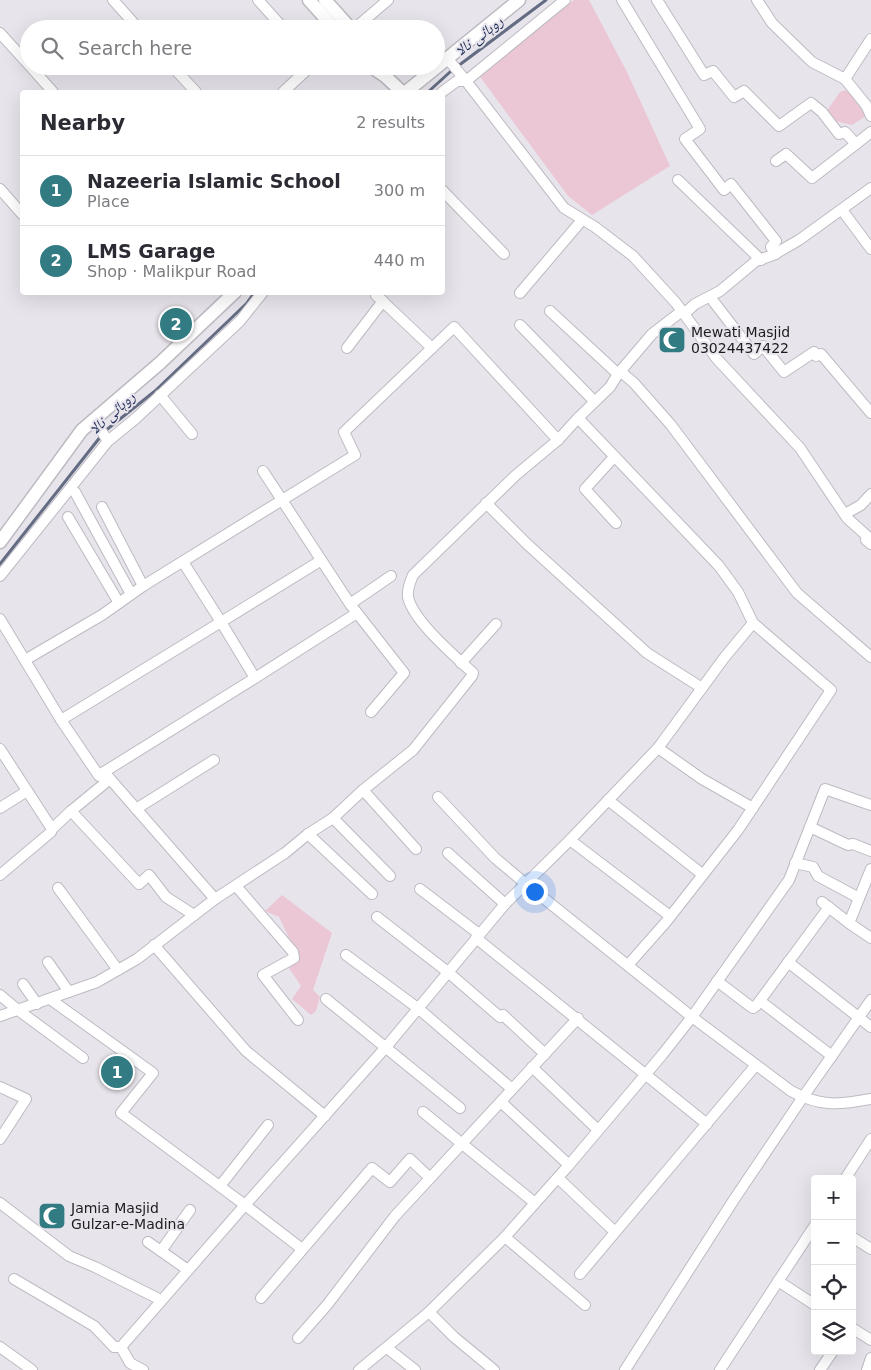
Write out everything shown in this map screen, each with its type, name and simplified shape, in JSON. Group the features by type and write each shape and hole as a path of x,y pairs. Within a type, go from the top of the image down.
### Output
{"street":[{"path":"113,0 131,20"},
{"path":"258,0 276,20"},
{"path":"309,0 327,20"},
{"path":"325,0 344,20"},
{"path":"445,63 518,0"},
{"path":"445,90 457,81 466,81 564,0"},
{"path":"622,0 700,129 685,139 724,190 731,184 776,241 771,247 776,254"},
{"path":"657,0 704,75 714,71 734,97 744,90 779,126 811,103 822,112 839,134 845,132 856,144"},
{"path":"757,0 772,22 812,62 845,79 866,105 871,116"},
{"path":"362,20 382,2"},
{"path":"0,33 20,56"},
{"path":"845,79 871,39"},
{"path":"449,60 564,208 602,232 633,256 683,312 716,359 800,448 845,514 867,536 866,540 871,544"},
{"path":"37,75 51,90"},
{"path":"180,75 194,90"},
{"path":"285,90 301,75"},
{"path":"387,75 402,90"},
{"path":"407,90 428,75"},
{"path":"776,161 786,154 812,178 871,132"},
{"path":"678,180 761,260"},
{"path":"0,1016 97,982 137,959 215,899 332,818 363,790 413,750 473,673 448,651 411,608 408,595 409,584 413,575 516,475 558,440 594,401 610,387 619,372 652,334 695,304 720,291 756,261 776,254 799,240 871,188"},
{"path":"0,189 20,212"},
{"path":"445,193 504,254"},
{"path":"842,210 871,249"},
{"path":"520,293 582,220"},
{"path":"0,542 82,430 96,424 232,295"},
{"path":"0,576 107,439 135,419 240,321 261,295"},
{"path":"710,297 754,354 763,346 784,372 814,352 816,356 822,354 871,413"},
{"path":"347,348 379,298 432,348"},
{"path":"550,312 634,383 671,425 797,593 871,657"},
{"path":"520,325 594,401"},
{"path":"25,660 284,501 355,455 344,432 454,327 558,440"},
{"path":"160,395 192,434"},
{"path":"578,418 719,566 738,592 752,624 831,690 738,830 670,916 628,965"},
{"path":"96,424 107,439"},
{"path":"614,457 585,489 616,523"},
{"path":"263,471 284,501 320,561 350,604 404,673 371,712"},
{"path":"75,492 131,594"},
{"path":"845,514 862,505 871,494"},
{"path":"486,503 527,544 647,653 702,688"},
{"path":"102,507 143,586"},
{"path":"68,517 119,603"},
{"path":"61,720 320,561"},
{"path":"183,562 255,678"},
{"path":"350,604 391,576"},
{"path":"0,875 51,832 52,828 107,776 357,613"},
{"path":"0,619 61,720 99,776 107,776 215,899"},
{"path":"461,663 496,624"},
{"path":"121,1347 245,1204 419,1009 505,904 570,840 658,748 752,624"},
{"path":"658,748 702,778 753,808"},
{"path":"0,749 52,828"},
{"path":"136,809 214,760"},
{"path":"359,1370 388,1348 429,1312 505,1236 558,1178 692,1017 789,880 825,789 871,805"},
{"path":"363,790 416,849"},
{"path":"0,808 27,791"},
{"path":"438,797 495,858 526,884 692,1017 791,1091 807,1100 832,1103 848,1104 871,1099"},
{"path":"608,800 702,874"},
{"path":"71,812 139,884 149,875 166,897 194,915"},
{"path":"332,818 390,876"},
{"path":"810,827 848,845 853,844 871,852"},
{"path":"308,834 372,894"},
{"path":"570,840 670,916"},
{"path":"448,853 505,904"},
{"path":"795,863 813,867 818,876 859,898"},
{"path":"849,923 871,869"},
{"path":"236,886 293,952 294,958 263,975 298,1020"},
{"path":"58,888 118,970"},
{"path":"420,889 707,1124"},
{"path":"717,982 753,1008 788,962 826,905 871,938"},
{"path":"378,917 449,973 500,1017 503,1015 545,1054"},
{"path":"154,945 246,1051 325,1116"},
{"path":"346,955 419,1009 512,1090"},
{"path":"48,962 68,992"},
{"path":"788,962 871,1027"},
{"path":"23,984 37,1004"},
{"path":"0,995 83,1058"},
{"path":"50,999 153,1073 121,1113 245,1204 302,1249"},
{"path":"326,999 460,1108"},
{"path":"625,1370 733,1201 871,1000"},
{"path":"760,1001 832,1056"},
{"path":"298,1338 327,1305 395,1216 578,1018"},
{"path":"580,1274 756,1065"},
{"path":"532,1067 598,1130"},
{"path":"0,1087 26,1099 0,1139"},
{"path":"501,1102 569,1165"},
{"path":"424,1112 535,1203"},
{"path":"220,1186 268,1125"},
{"path":"848,1175 867,1153 871,1138"},
{"path":"261,1298 372,1168 390,1182 410,1159 430,1178"},
{"path":"558,1178 615,1232"},
{"path":"0,1203 70,1256 161,1300"},
{"path":"161,1251 190,1210"},
{"path":"720,1370 811,1231"},
{"path":"505,1236 585,1305"},
{"path":"856,1240 871,1249"},
{"path":"148,1242 188,1270"},
{"path":"14,1278 94,1326 114,1346 121,1347"},
{"path":"778,1281 811,1302"},
{"path":"429,1312 454,1337 494,1370"},
{"path":"856,1331 871,1340"},
{"path":"0,1347 32,1370"},
{"path":"121,1347 130,1363 142,1370"},
{"path":"388,1348 416,1370"},
{"path":"820,1370 829,1355"},
{"path":"867,1370 871,1358"}],"shaded area":[{"path":"574,0 589,0 627,72 670,166 592,215 568,196 478,74"},
{"path":"846,90 866,116 852,125 835,121 826,112 840,92"},
{"path":"282,895 332,933 313,990 320,997 316,1011 311,1015 292,999 301,986 289,968 298,961 296,946 291,942 279,917 265,911"}],"waterway":[{"name":"روہائی نالا","path":"430,90 450,72 546,0"},
{"name":"روہائی نالا","path":"105,431 155,391 247,303 253,295"},
{"name":"روہائی نالا","path":"0,564 101,436"}],"place":[{"name":"LMS Garage","path":"176,324"},
{"name":"Mewati Masjid 03024437422","path":"672,340"},
{"name":"Nazeeria Islamic School","path":"117,1072"},
{"name":"Jamia Masjid Gulzar-e-Madina","path":"52,1216"}]}
